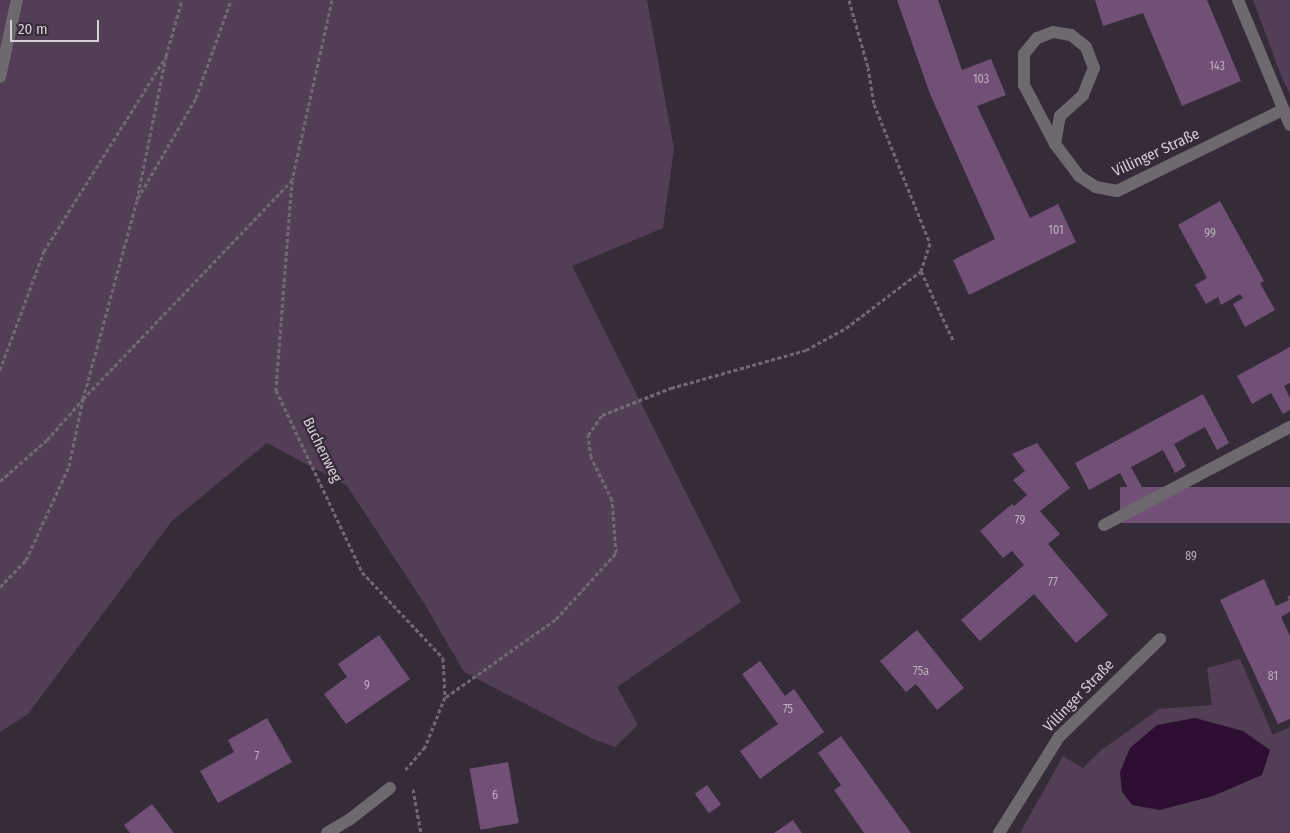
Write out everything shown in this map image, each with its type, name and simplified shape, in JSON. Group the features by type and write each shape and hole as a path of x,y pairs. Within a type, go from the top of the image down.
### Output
{"street":[{"path":"0,77 17,0"},
{"path":"1238,0 1282,110 1290,125"},
{"name":"Villinger Straße","path":"1055,144 1060,116 1083,95 1094,68 1086,47 1071,35 1053,32 1037,38 1024,54 1024,85 1055,144 1079,176 1096,187 1117,191 1282,110"},
{"path":"1104,525 1290,427"},
{"name":"Villinger Straße","path":"999,833 1059,737 1160,639"},
{"path":"327,833 350,820 390,788"}],"path":[{"path":"0,587 26,560 69,466 83,399 137,200 166,56 182,0"},
{"path":"137,200 196,98 231,0"},
{"name":"Buchenweg","path":"332,0 292,180 276,390 362,572 443,658 445,697 425,747 390,788"},
{"path":"445,697 556,620 616,552 612,500 591,457 588,435 602,415 671,388 806,350 846,328 920,271 930,243 874,104 868,67 850,0"},
{"path":"0,370 44,251 166,56"},
{"path":"0,481 47,440 83,399 292,180"},
{"path":"920,271 954,342"},
{"path":"408,766 410,776"},
{"path":"412,785 422,833"}],"shaded area":[{"path":"0,0 647,0 674,149 663,228 572,266 741,602 617,687 638,725 615,747 593,739 464,672 424,603 347,486 267,443 172,521 28,714 0,732"},
{"path":"1253,0 1290,0 1290,94 1282,78"},
{"path":"1240,659 1273,735 1290,727 1290,833 1020,833 1063,756 1083,768 1100,751 1159,709 1212,705 1207,668"},
{"path":"1195,718 1243,731 1270,750 1262,775 1213,796 1160,810 1132,805 1122,792 1120,772 1130,748 1157,725"}],"building":[{"path":"897,0 938,0 962,70 991,59 1006,95 977,106 1030,218 1058,204 1076,242 969,295 953,260 995,239 930,94"},
{"path":"1095,0 1207,0 1241,81 1182,106 1143,13 1103,26"},
{"path":"1220,201 1264,281 1260,283 1275,310 1245,327 1233,304 1243,298 1240,294 1221,305 1218,297 1206,304 1195,285 1207,278 1178,225"},
{"path":"1290,347 1290,383 1284,386 1290,398 1290,410 1283,414 1271,393 1252,404 1237,376"},
{"path":"1203,394 1229,443 1217,450 1205,427 1174,444 1186,466 1175,473 1163,450 1131,467 1143,489 1132,496 1120,473 1089,490 1075,463"},
{"path":"1037,443 1070,488 1040,511 1060,534 1048,544 1108,615 1076,643 1034,594 980,641 961,620 1024,565 1012,551 1003,558 980,531 1012,504 1014,506 1027,495 1013,480 1025,471 1012,454"},
{"path":"1120,487 1290,487 1290,523 1120,523"},
{"path":"1264,579 1276,606 1289,600 1287,597 1290,595 1290,612 1281,617 1290,636 1290,719 1278,724 1220,600"},
{"path":"917,630 964,688 937,710 916,684 906,692 880,661"},
{"path":"379,635 410,679 346,724 324,694 347,677 338,664"},
{"path":"760,661 785,696 794,689 824,732 760,779 740,751 778,724 742,674"},
{"path":"267,718 292,762 218,803 200,771 234,752 228,740"},
{"path":"841,736 911,833 864,833 834,790 841,785 818,753"},
{"path":"508,762 519,823 480,830 470,769"},
{"path":"707,785 721,804 709,813 695,794"},
{"path":"152,804 174,833 130,833 124,825"},
{"path":"793,820 802,833 774,833"}]}
